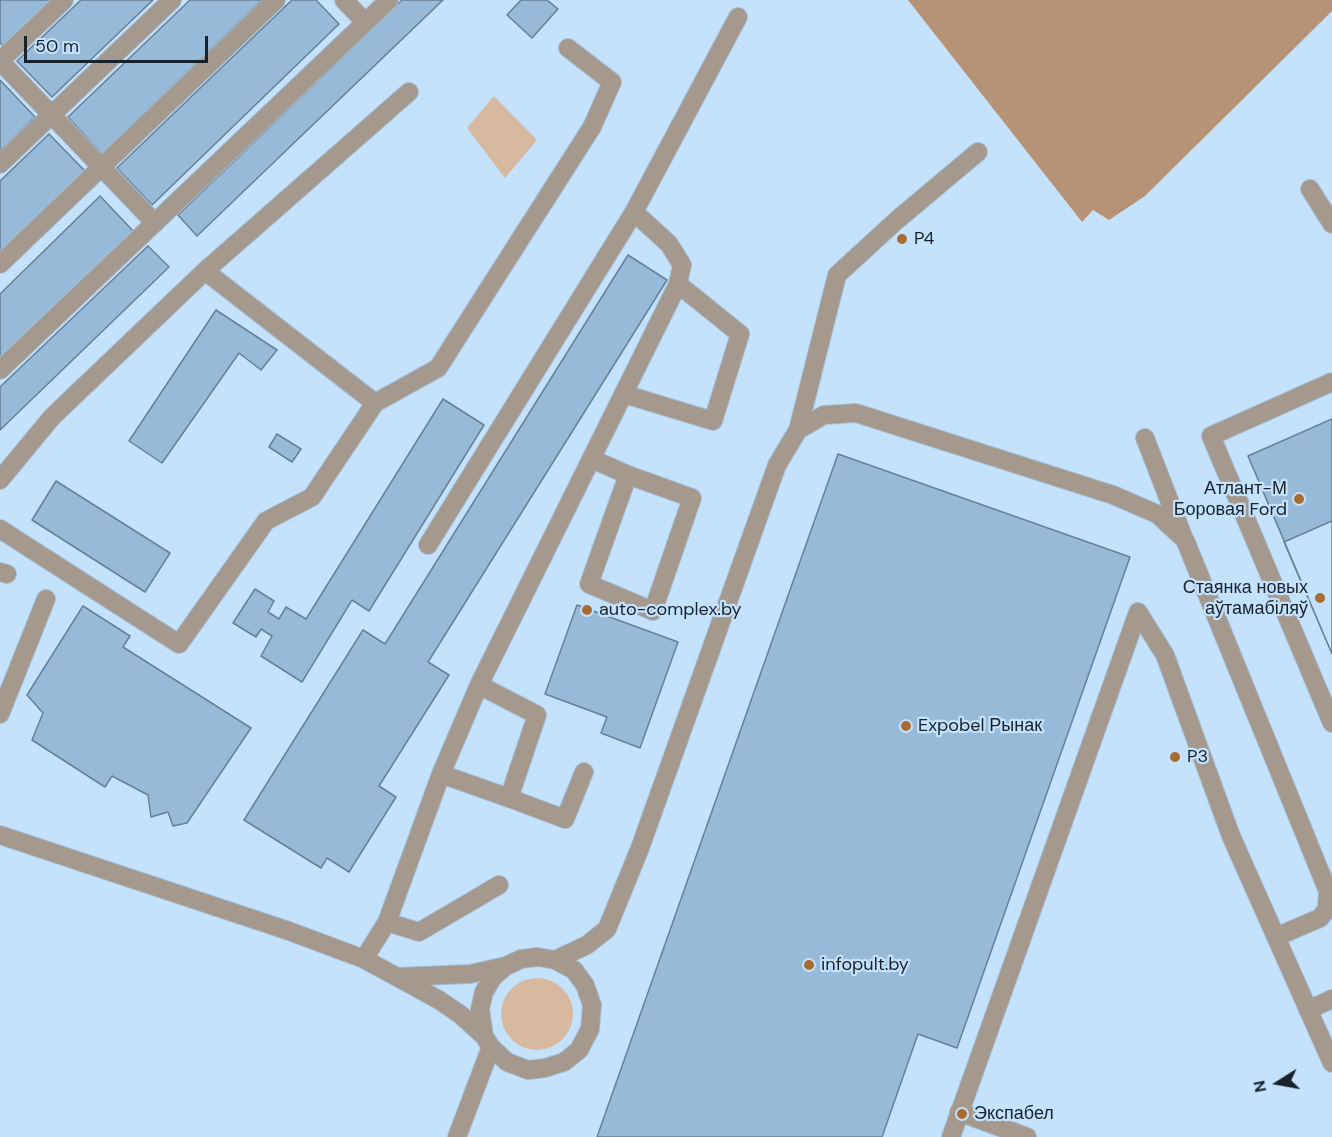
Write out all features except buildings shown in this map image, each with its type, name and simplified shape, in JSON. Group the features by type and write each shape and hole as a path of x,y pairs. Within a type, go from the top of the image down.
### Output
{"lane":[{"path":"64,0 0,61 155,223"},
{"path":"0,164 172,0"},
{"path":"0,264 276,0"},
{"path":"344,0 365,22"},
{"path":"0,370 389,0"},
{"path":"428,545 634,212 738,17"},
{"path":"0,529 178,644 266,521 312,497 375,403 438,368 592,127 612,82 568,48"},
{"path":"0,480 52,417 206,271 409,92"},
{"path":"555,960 587,945 607,929 640,848 777,465 798,430 837,275 897,220 978,152"},
{"path":"1310,189 1332,224"},
{"path":"364,959 387,922 441,774 479,686 678,284 682,266 669,244 634,212"},
{"path":"206,271 375,403"},
{"path":"624,394 712,421 740,334 678,284"},
{"path":"1332,382 1211,436 1332,723"},
{"path":"798,430 824,416 856,413 1113,495 1157,514 1185,540"},
{"path":"1144,438 1330,896 1328,909 1320,918 1276,937"},
{"path":"592,459 628,475 692,498 653,611 589,584 628,475"},
{"path":"0,714 46,599"},
{"path":"951,1137 1138,612 1165,656 1231,836 1332,1063"},
{"path":"479,686 537,715 509,798"},
{"path":"441,774 566,819 584,772"},
{"path":"0,835 289,931 364,959 439,1000 460,1015 507,1062 528,1070 564,1062 579,1050 590,1029 592,1005 585,985 574,970 555,960 538,957 521,959 506,966 470,974 397,977"},
{"path":"387,922 419,932 499,885"},
{"path":"457,1137 487,1041 480,1009 484,992 493,978 506,966"},
{"path":"1308,1010 1332,999"},
{"path":"959,1112 1027,1137"}],"shaded area":[{"path":"908,0 1332,0 1332,11 1145,196 1109,220 1093,210 1082,222"},
{"path":"494,96 537,140 505,178 467,128"},
{"path":"544,978 563,988 571,1000 573,1014 571,1028 563,1040 551,1048 530,1050 511,1040 503,1028 501,1007 511,988 523,980"}],"place":[{"name":"P4","path":"902,239"},
{"name":"Атлант-М Боровая Ford","path":"1299,499"},
{"name":"Стаянка новых аўтамабіляў","path":"1320,598"},
{"name":"auto-complex.by","path":"587,610"},
{"name":"Expobel Рынак","path":"906,726"},
{"name":"P3","path":"1175,757"},
{"name":"infopult.by","path":"809,965"},
{"name":"Экспабел","path":"962,1114"}]}
